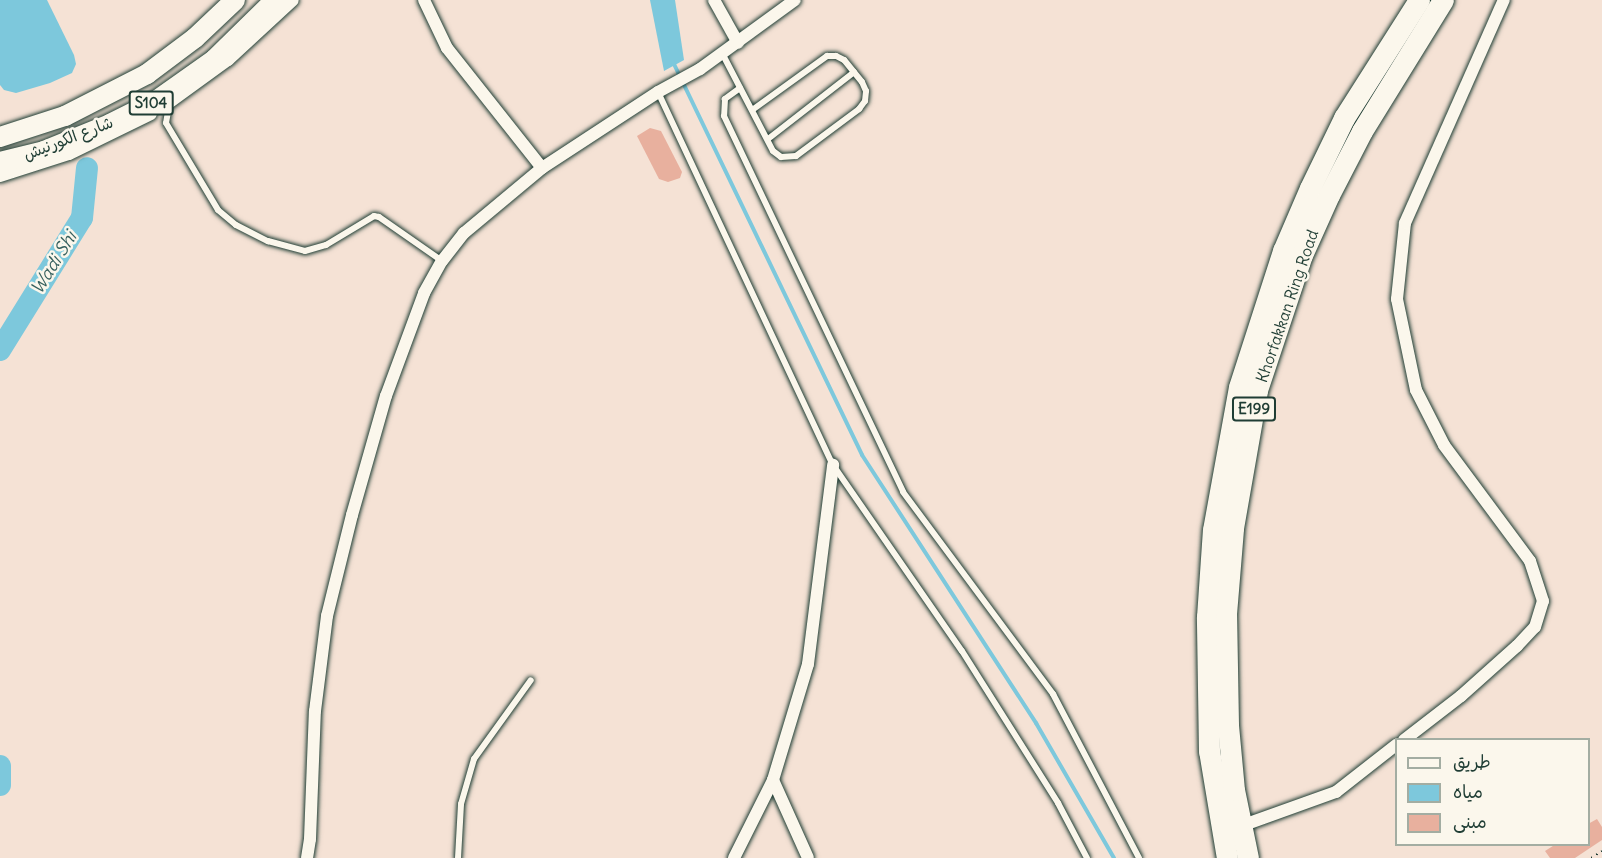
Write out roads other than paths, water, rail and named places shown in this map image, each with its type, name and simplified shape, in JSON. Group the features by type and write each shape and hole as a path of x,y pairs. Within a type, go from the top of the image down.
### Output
{"highway":[{"name":"Khorfakkan Ring Road","path":"1248,858 1234,790 1228,725 1226,614 1233,528 1257,390 1302,255 1329,195 1362,131 1443,0"},
{"name":"Khorfakkan Ring Road","path":"1227,858 1216,804 1209,751 1207,617 1213,530 1239,387 1284,251 1310,188 1344,118 1414,6"}],"main road":[{"name":"شارع الكورنيش","path":"0,137 65,116 147,74 195,38 235,0"},
{"name":"شارع الكورنيش","path":"0,162 23,163 110,124 158,106 214,59 275,0"},
{"path":"158,106 175,75 209,51 223,36 225,25 217,17"}],"street":[{"path":"158,106 228,60 293,0"},
{"path":"424,0 447,48 542,168"},
{"path":"714,0 738,43"},
{"path":"307,858 310,839 315,711 327,616 352,515 386,396 424,293 442,261 464,233 542,168 658,92 700,69 795,0"},
{"path":"1407,738 1461,696 1517,646 1535,627 1543,602 1530,561 1444,446 1416,390 1397,299 1405,223 1504,0"},
{"path":"0,177 23,163"},
{"path":"734,858 773,780 807,664 833,465"},
{"path":"1241,826 1336,792 1395,747"},
{"path":"773,780 808,858"}],"lane":[{"path":"722,53 740,88 752,110 768,139 777,154 791,158 860,109 865,101 866,91 854,72 840,58 827,56 752,110"},
{"path":"768,139 854,72"},
{"path":"740,88 725,99 724,116 903,492 1053,694 1139,858"},
{"path":"658,92 833,465 962,651 1058,803 1088,858"},
{"path":"158,106 218,210 247,230 268,241 305,251 326,245 374,216 379,216 442,261"},
{"path":"158,106 166,123"},
{"path":"458,858 461,804 474,759 531,680"}],"water":[{"path":"0,0 47,0 74,55 76,64 72,73 50,83 16,93 4,90 0,85"},
{"path":"650,0 675,0 684,60 664,71"}],"waterway":[{"path":"673,62 862,455 1036,723 1114,858"},
{"name":"Wadi Shi","path":"0,350 82,218 87,168"},
{"name":"Wadi Shi","path":"0,766 0,785"}]}
